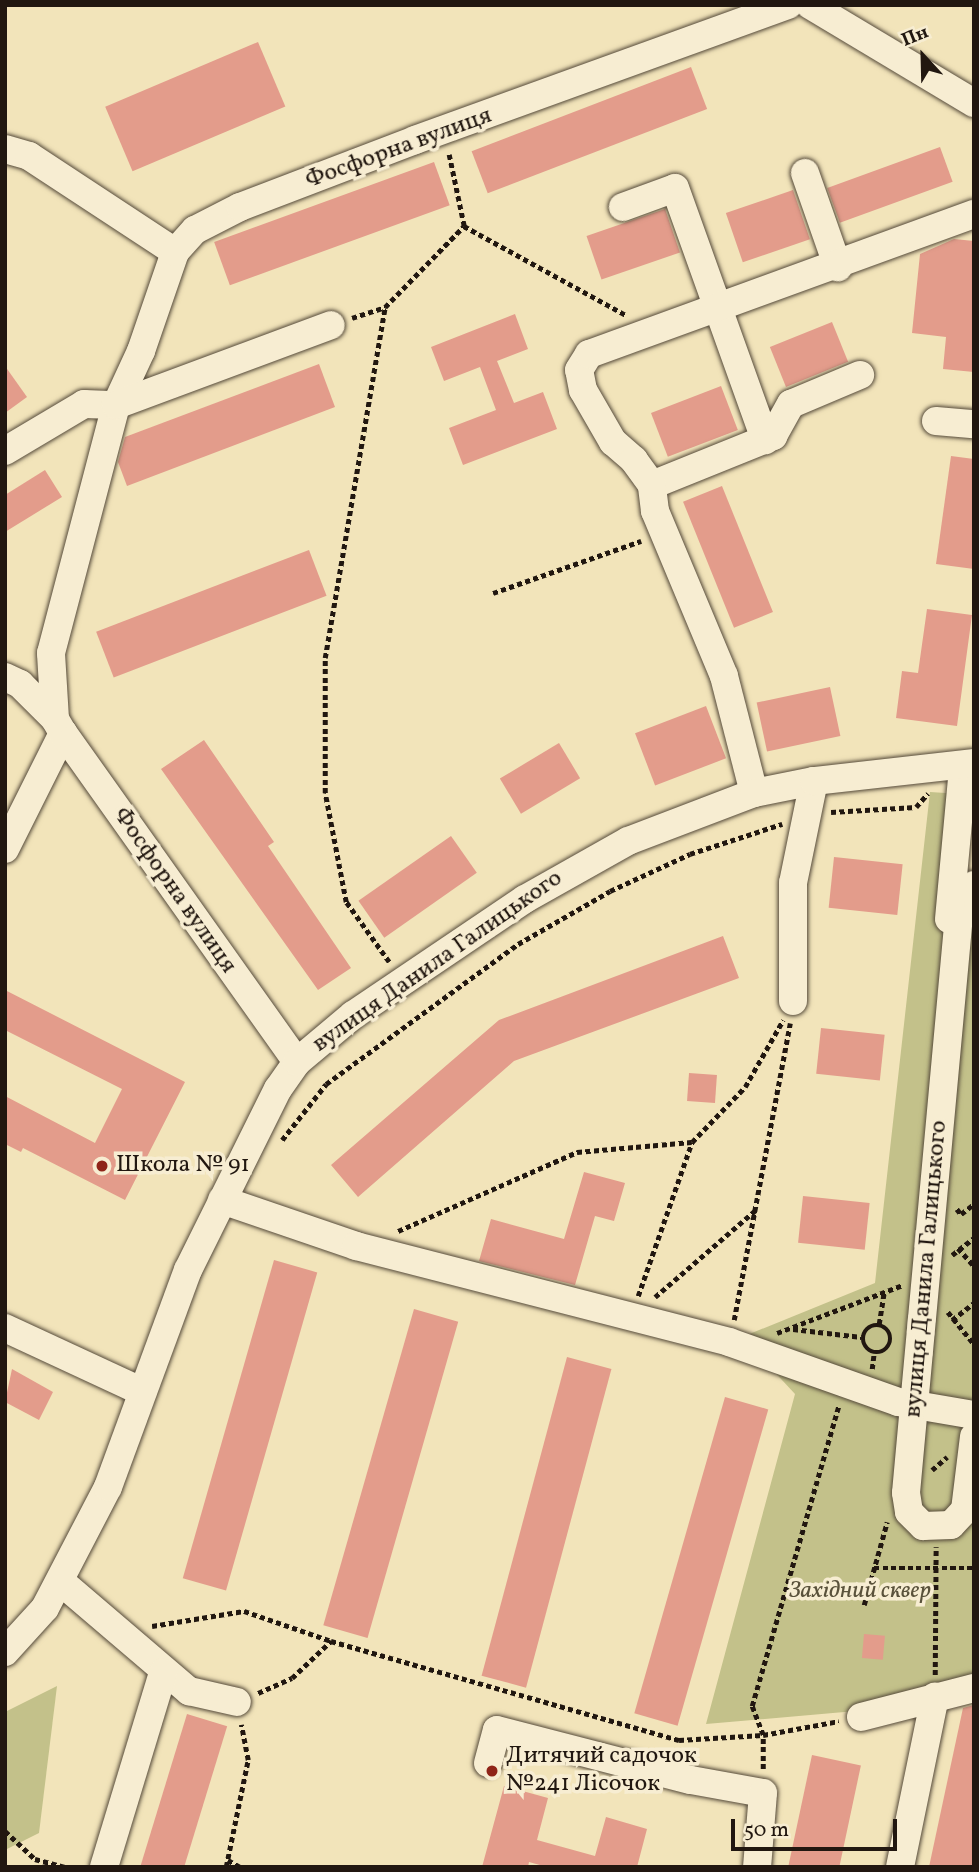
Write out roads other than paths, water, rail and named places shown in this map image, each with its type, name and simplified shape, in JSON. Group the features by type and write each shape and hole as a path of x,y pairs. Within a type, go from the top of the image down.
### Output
{"street":[{"name":"Фосфорна вулиця","path":"59,726 51,653 116,405 141,351 175,252 195,230 240,207 788,5"},
{"path":"810,5 974,103"},
{"path":"6,149 29,156 175,252"},
{"path":"805,173 838,267"},
{"path":"623,207 675,188 765,440"},
{"path":"754,793 724,676 655,511 652,485 634,460 613,442 583,390 579,370 589,354 838,267 974,214"},
{"path":"5,451 84,404 116,405 331,325"},
{"path":"652,485 773,436 791,404 860,374"},
{"path":"936,421 974,424"},
{"name":"Фосфорна вулиця","path":"5,677 20,684 59,726 297,1062"},
{"path":"5,849 59,726"},
{"path":"919,1284 962,766"},
{"name":"вулиця Данила Галицького","path":"5,1652 45,1608 108,1487 141,1391 188,1270 222,1200 297,1062 402,981 589,860 710,807 754,793 814,781 962,766"},
{"path":"793,1001 793,883 814,781"},
{"name":"вулиця Данила Галицького","path":"965,1443 967,1500 959,1519 936,1529 915,1520 906,1493 919,1284 960,904 974,885"},
{"path":"222,1200 356,1246 729,1342 845,1383 909,1412 974,1415"},
{"path":"5,1328 141,1391"},
{"path":"60,1581 163,1673 189,1691 237,1702"},
{"path":"104,1867 163,1673"},
{"path":"861,1717 974,1688"},
{"path":"900,1867 935,1697"},
{"path":"488,1763 497,1730 691,1780 763,1793 757,1867"}],"place":[{"name":"Школа № 91","path":"102,1166"},
{"name":"Дитячий садочок №241 Лісочок","path":"492,1771"}],"park label":[{"name":"Західний сквер","path":"860,1592"}]}
